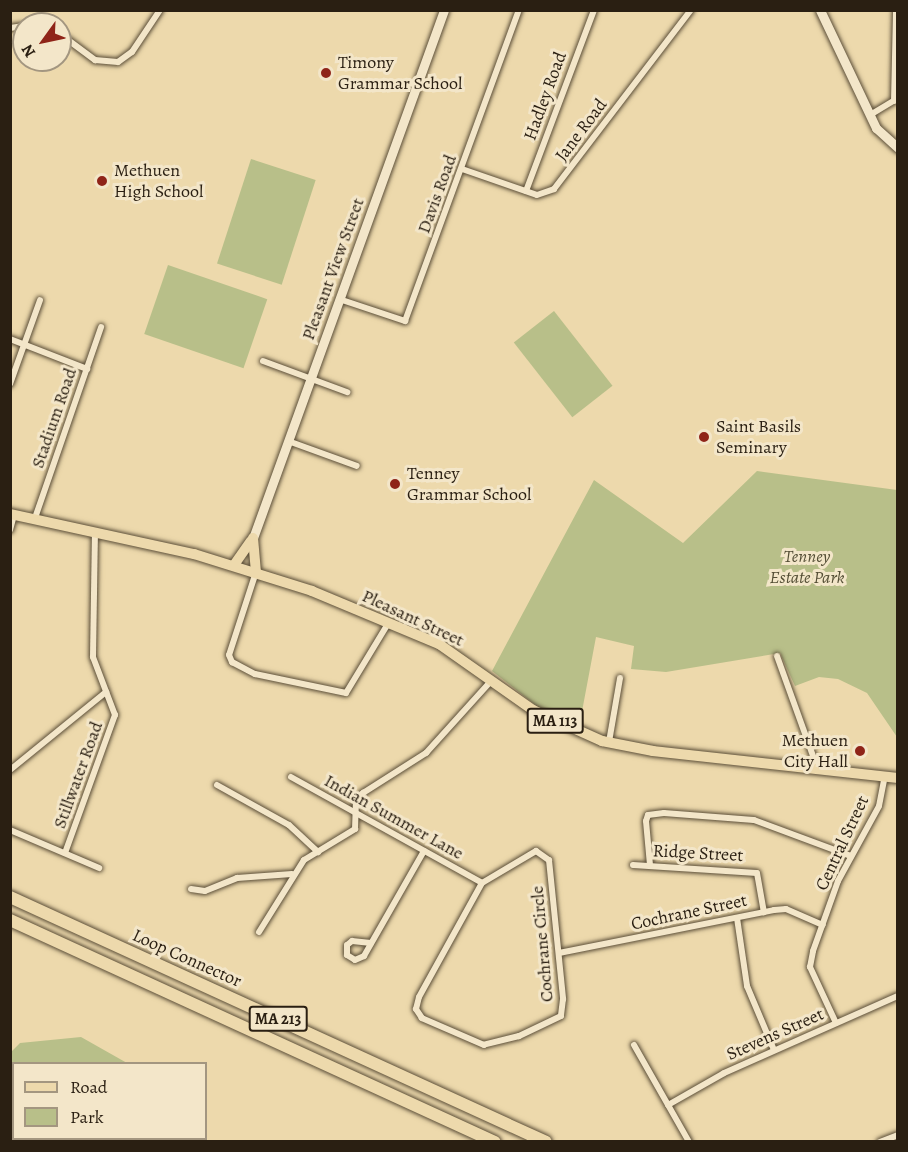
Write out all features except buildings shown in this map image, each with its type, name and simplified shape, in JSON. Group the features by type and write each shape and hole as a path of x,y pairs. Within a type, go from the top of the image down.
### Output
{"highway":[{"name":"Loop Connector","path":"10,897 546,1142"},
{"name":"MA 213","path":"10,920 495,1142"}],"main road":[{"name":"Pleasant Street","path":"12,514 95,530 234,565 389,622 450,650 533,710 609,742 897,778"},
{"path":"234,565 253,538"},
{"path":"253,538 256,572"}],"street":[{"path":"72,43 95,60 117,63 132,52 160,10"},
{"name":"Pleasant View Street","path":"253,538 444,10"},
{"name":"Davis Road","path":"339,299 405,321 519,10"},
{"name":"Hadley Road","path":"526,192 594,10"},
{"name":"Jane Road","path":"526,192 543,194 558,184 691,10"},
{"path":"820,10 870,115 884,138 897,148"},
{"path":"870,115 896,100 896,10"},
{"path":"462,169 526,192"},
{"path":"10,384 26,345 40,300"},
{"name":"Stadium Road","path":"35,518 101,327"},
{"path":"10,339 87,369"},
{"path":"263,361 347,392"},
{"path":"288,441 357,466"},
{"path":"10,531 12,514"},
{"name":"Stillwater Road","path":"65,853 113,723 114,708 93,657 95,530"},
{"path":"256,572 229,655 232,662 255,674 346,693 389,622"},
{"path":"777,656 817,767"},
{"path":"609,742 620,678"},
{"path":"259,932 292,874 304,860 355,829 356,801 363,793 426,753 492,680"},
{"path":"10,770 106,692"},
{"name":"Central Street","path":"836,1023 810,967 823,925 850,856 879,806 885,776"},
{"name":"Indian Summer Lane","path":"291,777 482,883"},
{"path":"217,785 289,825 318,852"},
{"path":"650,865 648,815 754,820 850,856"},
{"path":"10,830 99,868"},
{"path":"371,943 424,851"},
{"name":"Cochrane Circle","path":"536,851 546,855 559,953 563,1013 554,1021 484,1045 422,1018 416,1009 419,997 482,883 536,851"},
{"name":"Ridge Street","path":"633,866 650,865 757,873 764,912"},
{"path":"191,889 205,891 237,878 292,874"},
{"name":"Cochrane Street","path":"559,953 786,909 823,925"},
{"path":"737,918 747,986 774,1050"},
{"name":"Stevens Street","path":"668,1105 716,1077 897,996"},
{"path":"634,1045 689,1142"},
{"path":"880,1142 897,1135"}],"green space":[{"path":"251,159 316,180 282,285 217,264"},
{"path":"168,265 267,299 244,368 144,334"},
{"path":"554,311 612,386 572,417 514,342"},
{"name":"Tenney Estate Park","path":"757,471 897,490 897,737 867,693 838,679 819,677 795,686 780,653 666,672 631,669 634,646 596,637 580,722 538,707 492,671 594,480 683,543"},
{"path":"81,1037 125,1062 12,1062 12,1068 11,1052 20,1043"}],"place":[{"name":"Timony Grammar School","path":"326,73"},
{"name":"Methuen High School","path":"102,181"},
{"name":"Saint Basils Seminary","path":"704,437"},
{"name":"Tenney Grammar School","path":"395,484"},
{"name":"Methuen City Hall","path":"860,751"}]}
